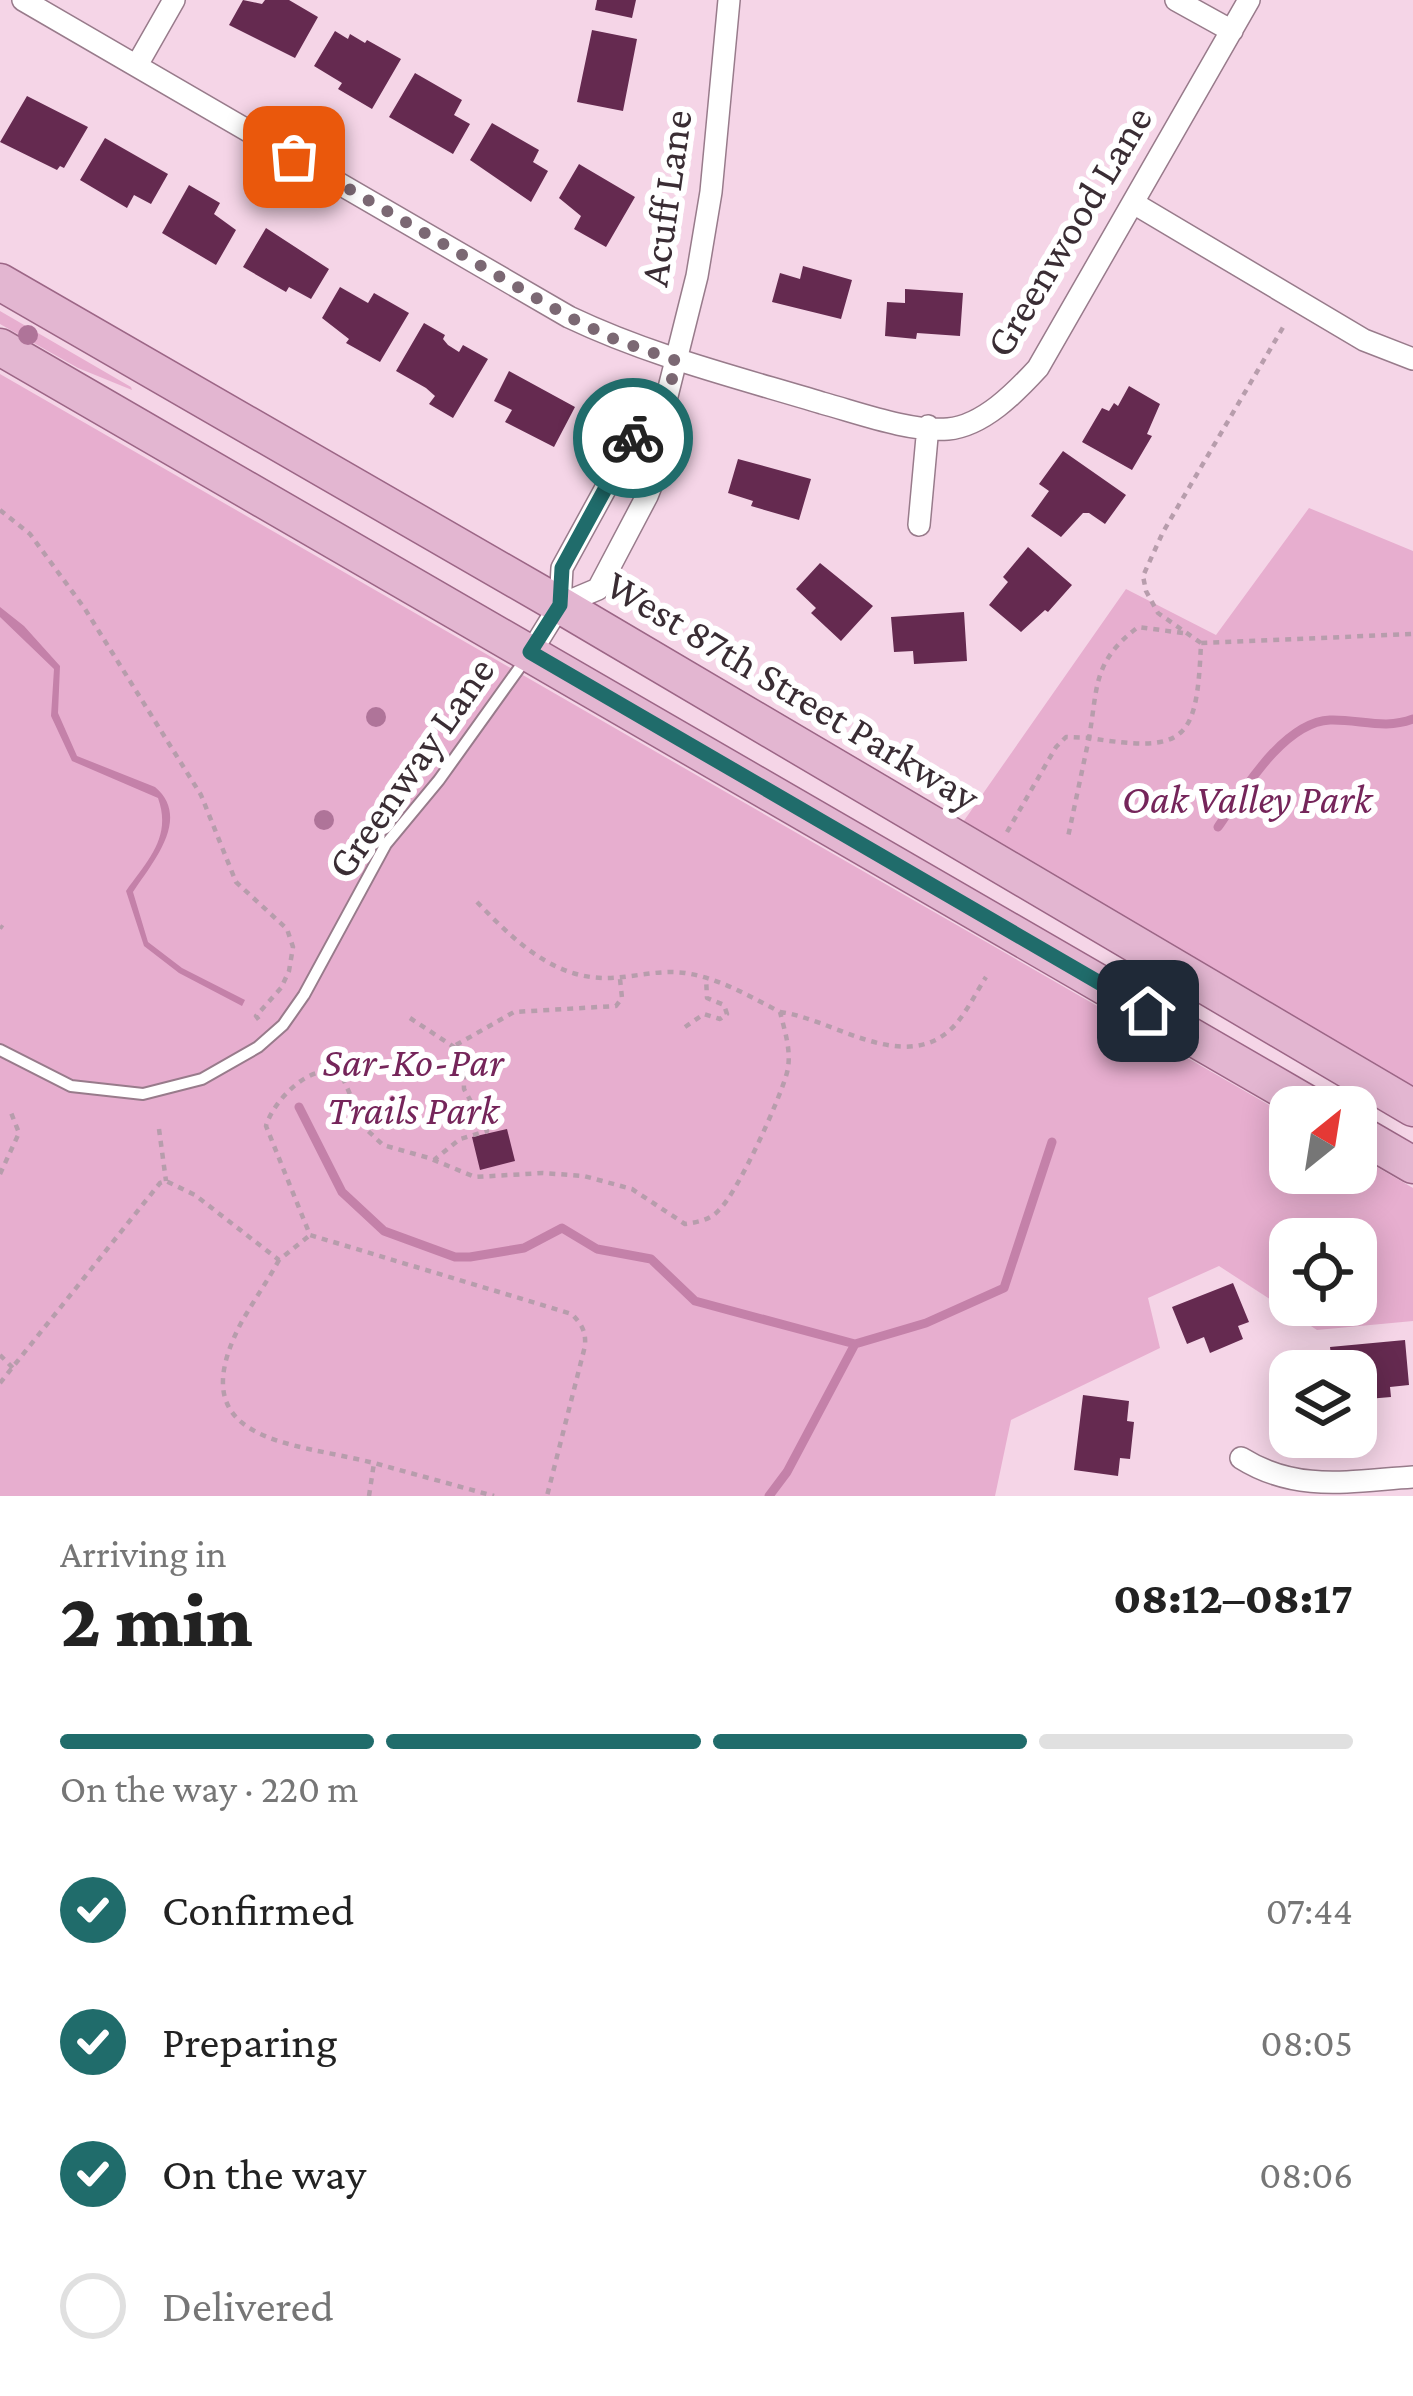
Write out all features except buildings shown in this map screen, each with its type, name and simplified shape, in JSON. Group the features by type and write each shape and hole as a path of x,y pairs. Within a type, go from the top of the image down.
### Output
{"main road":[{"name":"West 87th Street Parkway","path":"0,283 560,605 1413,1108"},
{"path":"0,346 1277,1086"},
{"path":"1377,1144 1413,1165"}],"street":[{"name":"Greenwood Lane","path":"23,0 616,340 870,418 951,429 990,412 1038,368 1249,0"},
{"path":"137,65 174,0"},
{"name":"Acuff Lane","path":"560,605 598,589 667,446 665,404 697,276 711,192 729,0"},
{"path":"1176,0 1232,31"},
{"path":"1135,205 1364,340 1413,359"},
{"name":"Acuff Lane","path":"530,652 560,605 562,568 636,433 665,404"},
{"path":"919,525 928,426"},
{"path":"1240,1458 1269,1476 1311,1484 1413,1477"}],"lane":[{"name":"Greenway Lane","path":"0,1051 71,1086 143,1094 202,1079 258,1047 283,1025 304,994 386,844 439,780 530,652"}],"path":[{"path":"1285,323 1162,532 1143,576 1146,591 1158,613 1201,643 1413,634"},
{"path":"0,510 29,534 85,609 201,795 236,882 286,929 293,958 281,988 256,1016 260,1021"},
{"path":"1068,836 1089,738 1094,687 1118,642 1138,627 1183,633"},
{"path":"1001,842 1066,737 1144,746 1163,744 1181,734 1198,695 1201,643"},
{"path":"477,902 506,931 553,965 578,975 681,972 706,977 780,1012 801,1014 881,1044 908,1046 950,1031 986,977"},
{"path":"456,1045 514,1012 616,1006 622,998 620,976"},
{"path":"685,1027 704,1014 721,1019 727,1015 724,1005 707,998 706,977"},
{"path":"310,1235 266,1126 275,1105 321,1072 341,1074 365,1128 383,1145 488,1179 543,1173 584,1176 632,1189 685,1224 703,1221 718,1212 734,1191 788,1074 789,1048 780,1012"},
{"path":"410,1018 463,1053 464,1089 487,1131 460,1139 434,1160"},
{"path":"0,1174 19,1133 10,1110"},
{"path":"159,1129 166,1181"},
{"path":"166,1181 195,1195 279,1260"},
{"path":"0,1383 166,1181"},
{"path":"310,1235 279,1260 239,1327 223,1368 227,1410 262,1435 494,1496"},
{"path":"310,1235 572,1314 580,1322 586,1333 585,1346 548,1496"},
{"path":"0,1355 13,1368"},
{"path":"369,1496 374,1462"}],"green space":[{"path":"0,311 132,390 78,368 0,324"},
{"name":"Sar-Ko-Par Trails Park","path":"0,374 1269,1105 1269,1194 1377,1194 1377,1167 1413,1188 1413,1321 1377,1324 1377,1218 1269,1218 1269,1299 1219,1266 1148,1298 1160,1348 1011,1420 995,1496 0,1496"},
{"name":"Oak Valley Park","path":"1309,508 1413,551 1413,1086 961,825 1126,589 1216,635"},
{"name":"Sar-Ko-Par Trails Park","path":"1311,1326 1360,1326 1317,1330"}],"shaded area":[{"path":"0,607 60,666 58,713 77,756 155,787 165,799 170,812 165,840 133,892 148,942 182,968 245,1000 242,1006 179,973 144,946 126,891 160,836 158,798 72,761 51,716 54,669 0,617"}],"waterway":[{"path":"1218,827 1265,762 1296,733 1330,720 1382,724 1413,719"},
{"path":"299,1107 342,1192 384,1231 455,1257 470,1257 524,1248 562,1228 597,1249 651,1259 695,1301 855,1344"},
{"path":"769,1496 787,1472 855,1344 926,1323 1004,1288 1052,1142"}],"way so far":[{"path":"294,157 569,317 677,361 665,404 633,438"}],"route":[{"path":"633,438 562,568 560,605 530,652 1148,1011"}]}
